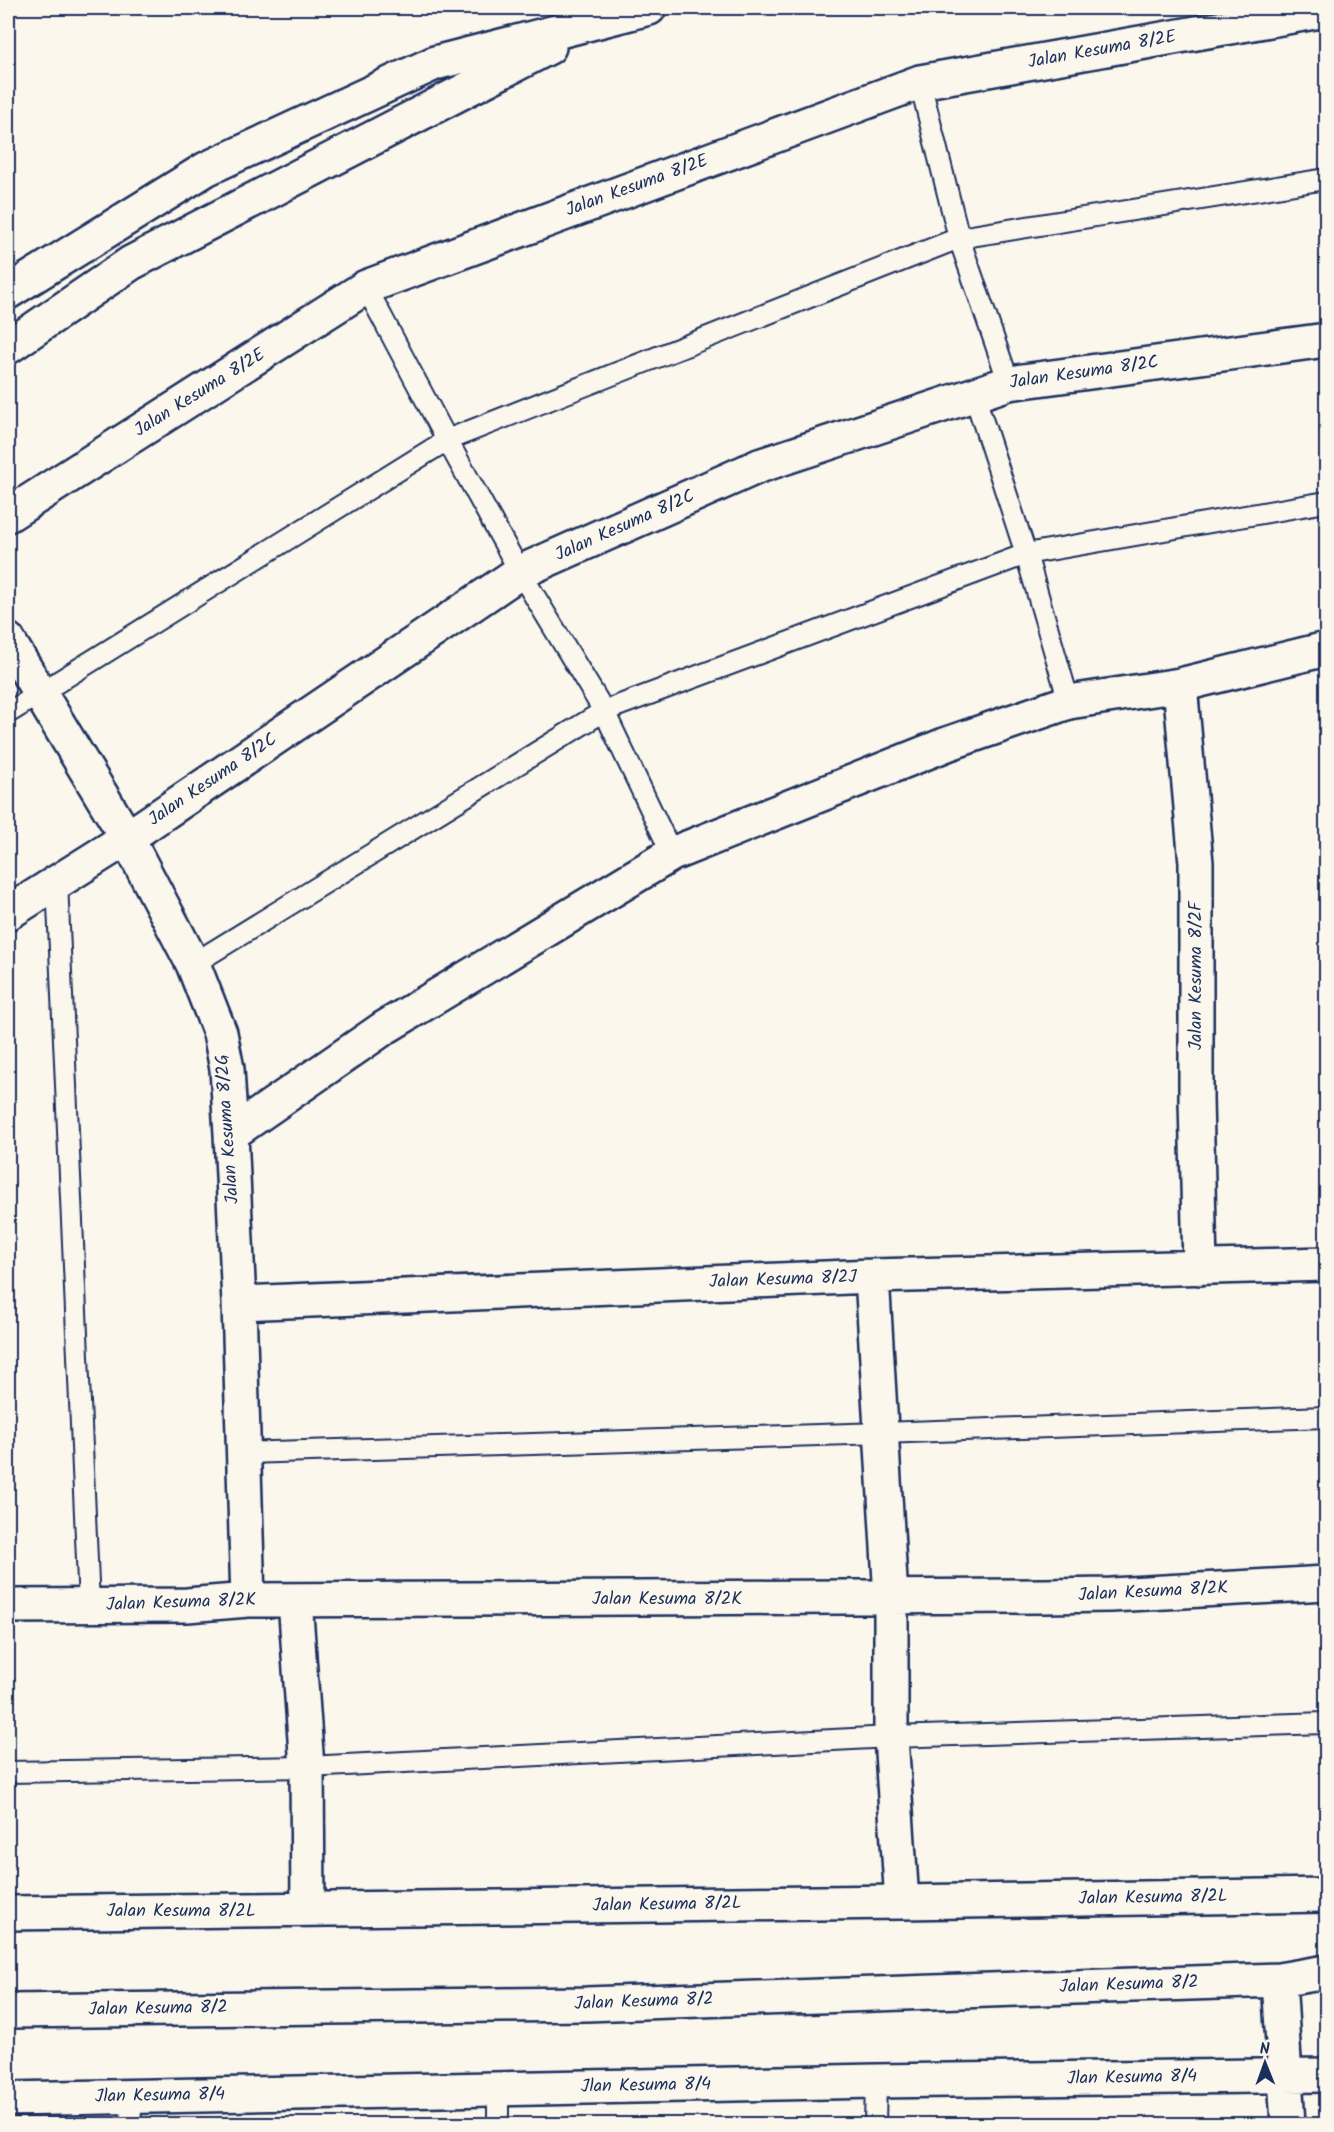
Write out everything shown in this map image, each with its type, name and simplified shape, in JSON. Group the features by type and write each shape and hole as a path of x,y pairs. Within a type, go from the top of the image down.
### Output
{"street":[{"path":"8,292 206,169 435,63 649,8"},
{"name":"Jalan Kesuma 8/2E","path":"8,515 366,286 920,82 1326,10"},
{"path":"8,347 131,263 601,20"},
{"name":"Jalan Kesuma 8/2C","path":"8,913 127,838 520,572 759,466 1009,383 1326,340"},
{"name":"Jalan Kesuma 8/2G","path":"8,640 127,838 193,964 220,1033 226,1069 231,1134 239,1303 248,1600"},
{"path":"231,1134 384,1028 672,854 947,744 1069,702 1180,685 1326,649"},
{"name":"Jalan Kesuma 8/2F","path":"1180,685 1196,863 1196,1099 1200,1268"},
{"name":"Jalan Kesuma 8/2J","path":"239,1303 872,1276 1326,1264"},
{"path":"872,1276 891,1598 891,1737 902,1902"},
{"name":"Jalan Kesuma 8/2K","path":"8,1606 187,1605 248,1600 1111,1595 1326,1583"},
{"path":"295,1600 307,1767 308,1909"},
{"name":"Jalan Kesuma 8/2L","path":"8,1913 1326,1895"},
{"name":"Jalan Kesuma 8/2","path":"8,2011 586,2004 1279,1980 1326,1972"},
{"path":"1279,1980 1288,2124"},
{"name":"Jalan Kesuma 8/2","path":"1279,1980 1326,1986"},
{"name":"Jlan Kesuma 8/4","path":"8,2099 131,2111 498,2089 1326,2075"}],"lane":[{"path":"920,82 959,238 1009,383"},
{"path":"8,713 447,440 959,238 1326,179"},
{"path":"366,286 520,572 604,711 672,854"},
{"path":"974,394 1026,554 1069,702"},
{"path":"193,964 604,711 1026,554 1326,502"},
{"path":"57,882 89,1605"},
{"path":"243,1453 1326,1417"},
{"path":"8,1772 307,1767 891,1737 1326,1723"},
{"path":"875,2124 876,2081"},
{"path":"498,2089 498,2124"}]}
